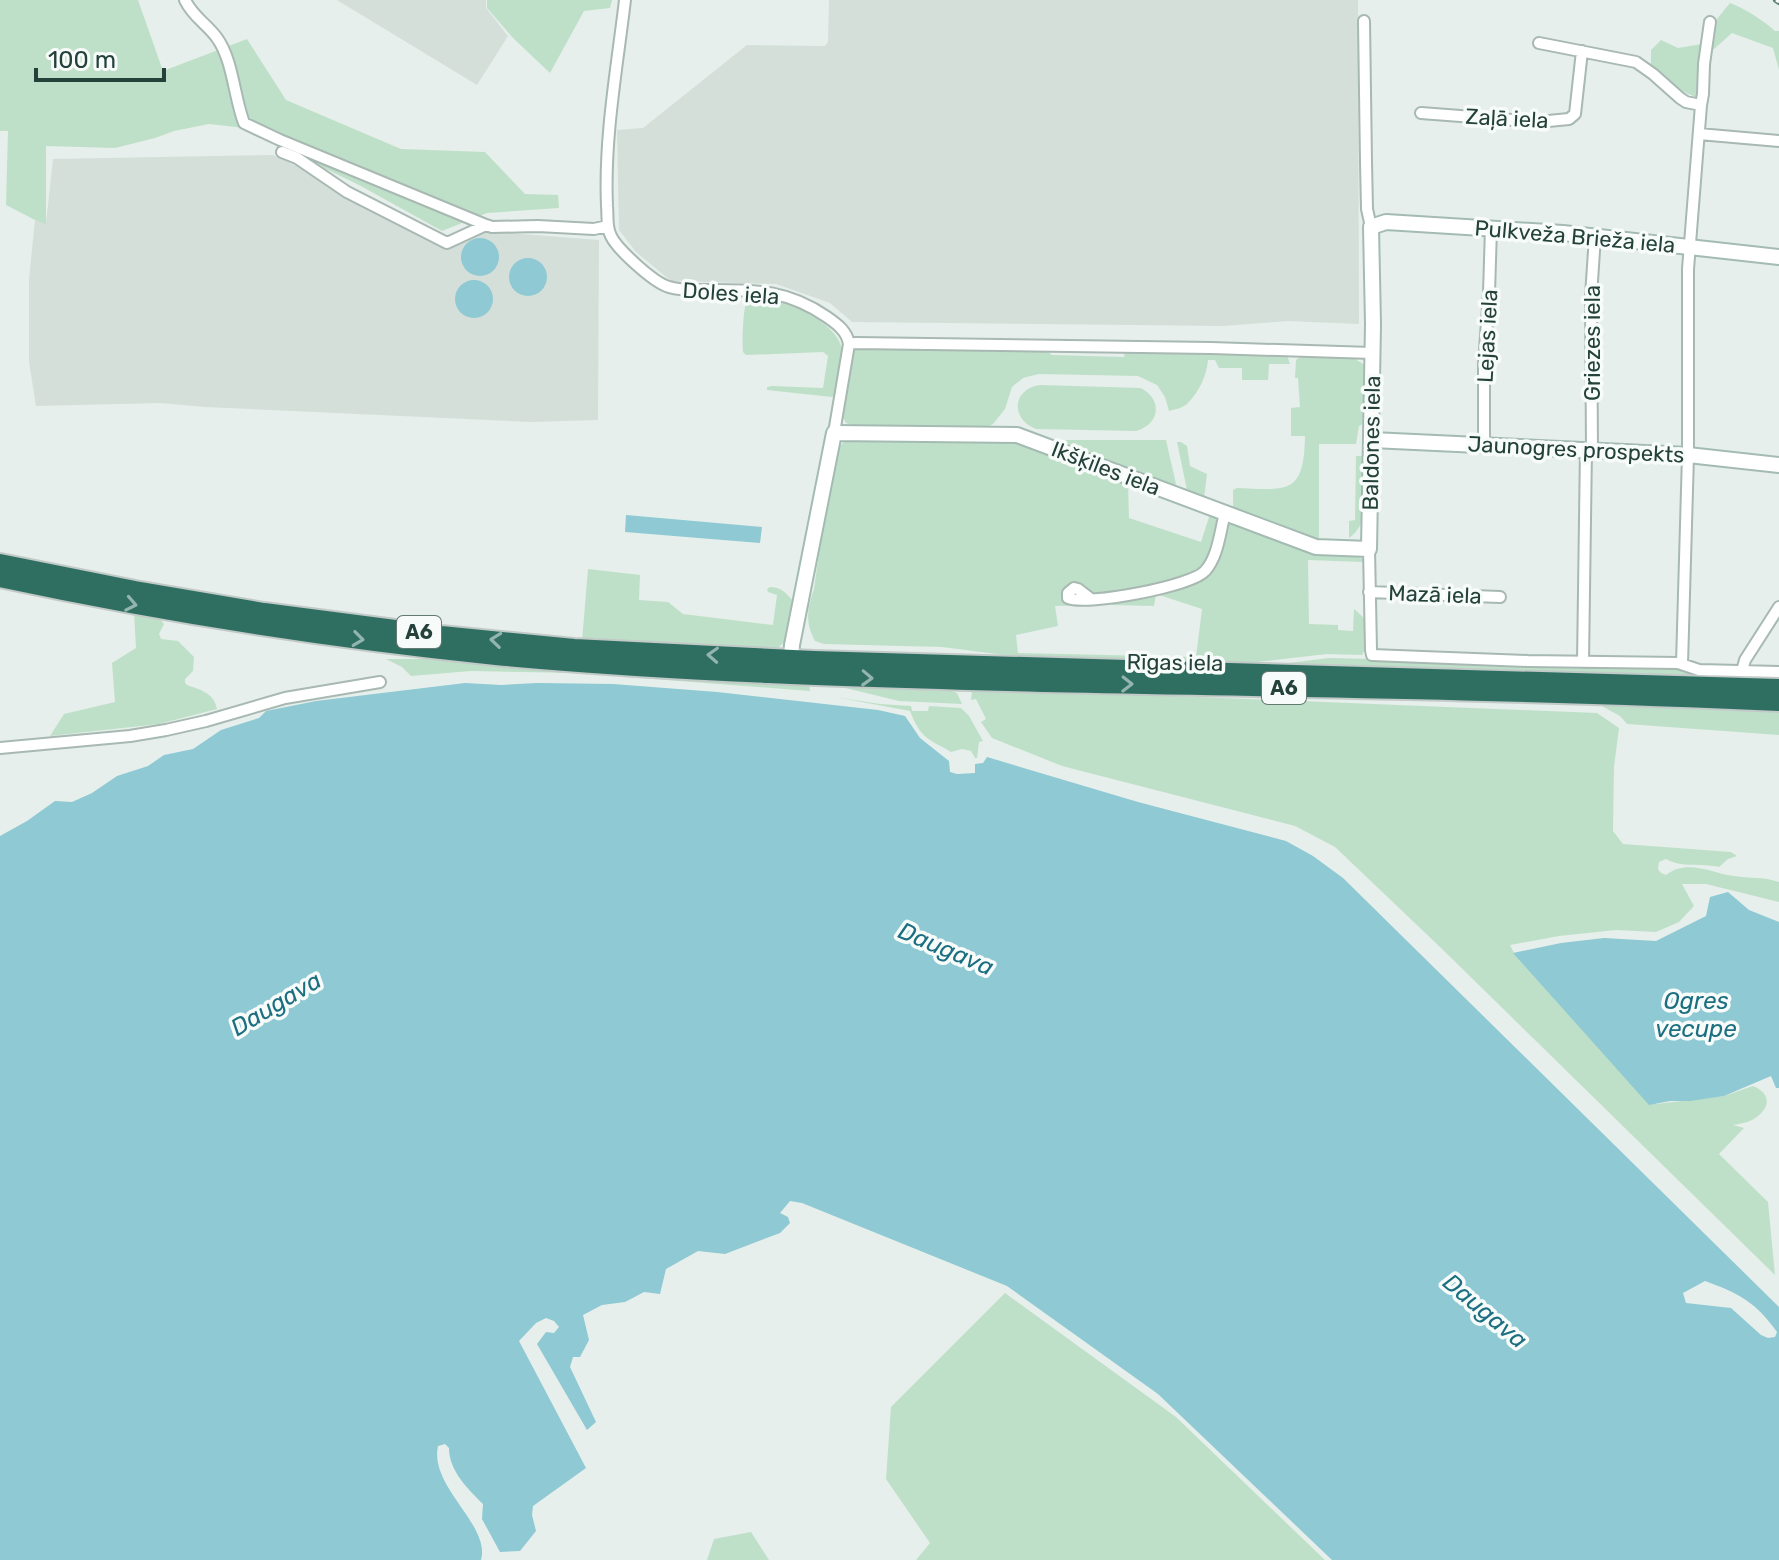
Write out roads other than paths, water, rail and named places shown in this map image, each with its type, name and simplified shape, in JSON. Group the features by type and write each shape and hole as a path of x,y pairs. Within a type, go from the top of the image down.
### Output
{"highway":[{"name":"A6","path":"0,563 264,612 572,655"},
{"name":"A6","path":"0,578 132,605 280,629 481,654 572,655"},
{"name":"Rīgas iela","path":"572,655 790,667 1779,702"},
{"name":"Rīgas iela","path":"790,667 1779,688"}],"street":[{"path":"185,0 191,13 217,38 227,57 244,123 492,227 594,229 608,226 608,149 625,0"},
{"name":"Baldones iela","path":"1364,21 1367,209 1371,227 1369,592 1372,655 1583,662"},
{"path":"1682,664 1688,455 1689,246 1710,22"},
{"path":"1539,43 1636,62 1686,102 1701,105"},
{"name":"Zaļā iela","path":"1421,113 1538,122 1569,119 1575,114 1582,51"},
{"path":"1699,134 1779,141"},
{"path":"282,152 297,158 347,192 447,243 486,225"},
{"name":"Pulkveža Brieža iela","path":"1371,227 1386,222 1491,228 1595,236 1779,257"},
{"name":"Doles iela","path":"608,226 611,237 631,259 662,285 784,295 816,310 842,328 849,344"},
{"name":"Lejas iela","path":"1484,444 1484,364 1491,228"},
{"name":"Griezes iela","path":"1583,662 1595,236"},
{"path":"790,667 849,344 1372,353"},
{"name":"Ikšķiles iela","path":"834,433 1017,435 1316,547 1369,549"},
{"name":"Jaunogres prospekts","path":"1372,440 1688,455 1779,465"},
{"path":"1091,599 1122,596 1199,578 1212,560 1225,513"},
{"name":"Mazā iela","path":"1369,592 1500,597"},
{"path":"1742,671 1745,660 1779,607"},
{"path":"1583,662 1682,664 1699,670 1779,672"},
{"path":"0,748 166,730 285,698 380,682"}],"water":[{"path":"480,238 493,244 499,257 493,270 480,276 467,270 461,257 467,244"},
{"path":"528,258 541,264 547,277 541,290 528,296 515,290 509,277 515,264"},
{"path":"474,280 487,286 493,299 487,312 474,318 461,312 455,299 461,286"},
{"path":"626,515 762,527 760,543 625,532"},
{"name":"Daugava","path":"465,683 613,684 878,710 905,716 920,738 949,761 950,772 975,773 975,764 983,763 987,757 1138,802 1286,841 1313,856 1343,878 1779,1307 1779,1560 1332,1560 1158,1394 1007,1286 802,1203 790,1201 780,1213 788,1217 790,1223 780,1233 725,1254 698,1251 666,1269 660,1294 644,1292 625,1302 602,1305 583,1315 589,1340 580,1357 573,1357 570,1367 596,1422 587,1430 537,1344 546,1332 554,1333 559,1327 546,1318 536,1323 519,1341 586,1468 533,1506 536,1531 520,1551 500,1552 482,1519 483,1504 456,1472 445,1444 438,1446 442,1476 477,1533 482,1547 481,1560 0,1560 0,836 55,801 72,802 117,776 148,766 164,755 193,749 221,730 259,718 266,711 316,701","holes":["1705,1281 1737,1294 1754,1306 1777,1332 1775,1337 1761,1335 1731,1308 1686,1303 1683,1293"]},
{"name":"Ogres vecupe","path":"1728,892 1749,910 1779,922 1779,1088 1776,1088 1771,1076 1724,1096 1649,1105 1513,953 1604,938 1656,941 1706,916 1710,897"}]}
